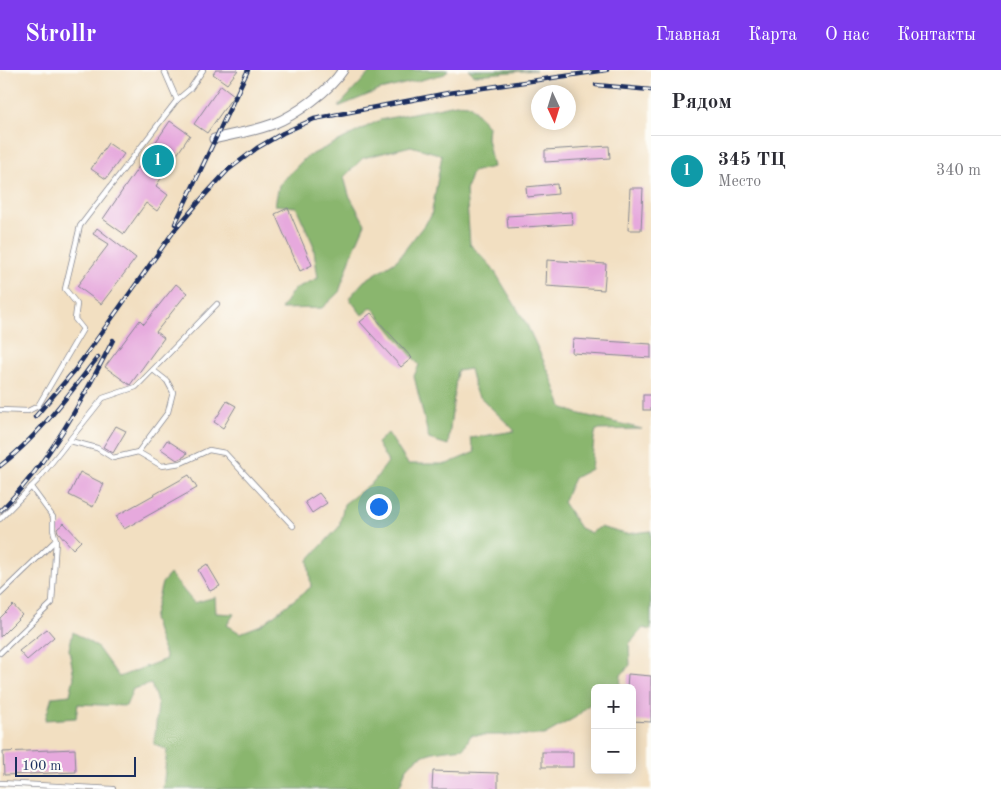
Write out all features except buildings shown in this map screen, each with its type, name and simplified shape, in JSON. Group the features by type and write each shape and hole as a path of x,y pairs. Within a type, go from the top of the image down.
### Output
{"street":[{"path":"214,139 274,124 300,109 336,80 342,70"}],"lane":[{"path":"164,70 177,100"},
{"path":"0,410 28,411 38,406 83,329 75,319 76,304 65,289 80,226 177,100 190,89 202,70"},
{"path":"0,519 31,487 103,398 136,386 217,304"},
{"path":"70,441 97,448 113,458 138,452 168,412 173,392 167,381 153,370"},
{"path":"138,452 162,466 181,463 209,450 225,453 293,526"},
{"path":"0,653 52,603 56,540 53,530 53,517 31,487"},
{"path":"0,594 56,540"},
{"path":"0,783 113,789"}],"green space":[{"path":"372,70 448,70 445,74 380,90 338,107"},
{"path":"469,70 536,70 474,75"},
{"path":"456,104 470,105 488,126 487,138 493,167 472,172 466,190 470,244 492,267 527,325 551,377 562,407 576,413 642,429 596,430 591,469 574,478 563,502 580,528 591,533 600,527 626,534 651,531 651,630 643,628 629,644 630,665 621,675 620,684 591,684 591,704 576,717 544,735 471,735 464,748 433,752 413,762 405,771 397,789 163,789 167,750 154,744 158,705 151,684 133,689 126,706 78,704 76,718 45,720 52,697 70,695 74,677 69,649 73,632 97,647 119,677 166,659 153,619 162,583 170,574 194,603 215,597 216,613 234,614 227,625 240,633 261,625 311,587 308,560 339,527 344,504 373,482 388,462 377,443 388,433 408,464 447,464 475,452 470,438 515,431 476,393 470,369 457,371 448,445 429,439 414,376 419,365 372,307 362,315 349,298 364,281 397,260 431,216 442,155 411,146 363,158 344,177 349,195 365,224 339,292 322,308 281,309 294,289 318,278 313,244 296,207 275,205 279,185 305,158 380,120"}],"railway":[{"path":"175,224 248,70"},
{"path":"35,417 75,370 174,231 228,170 257,148 283,133 314,119 448,93 607,70"},
{"path":"596,85 651,90"},
{"path":"0,511 34,473 49,452 77,408 113,340"},
{"path":"0,466 28,442 98,357"}],"place":[{"name":"345 ТЦ","path":"158,161"}]}
